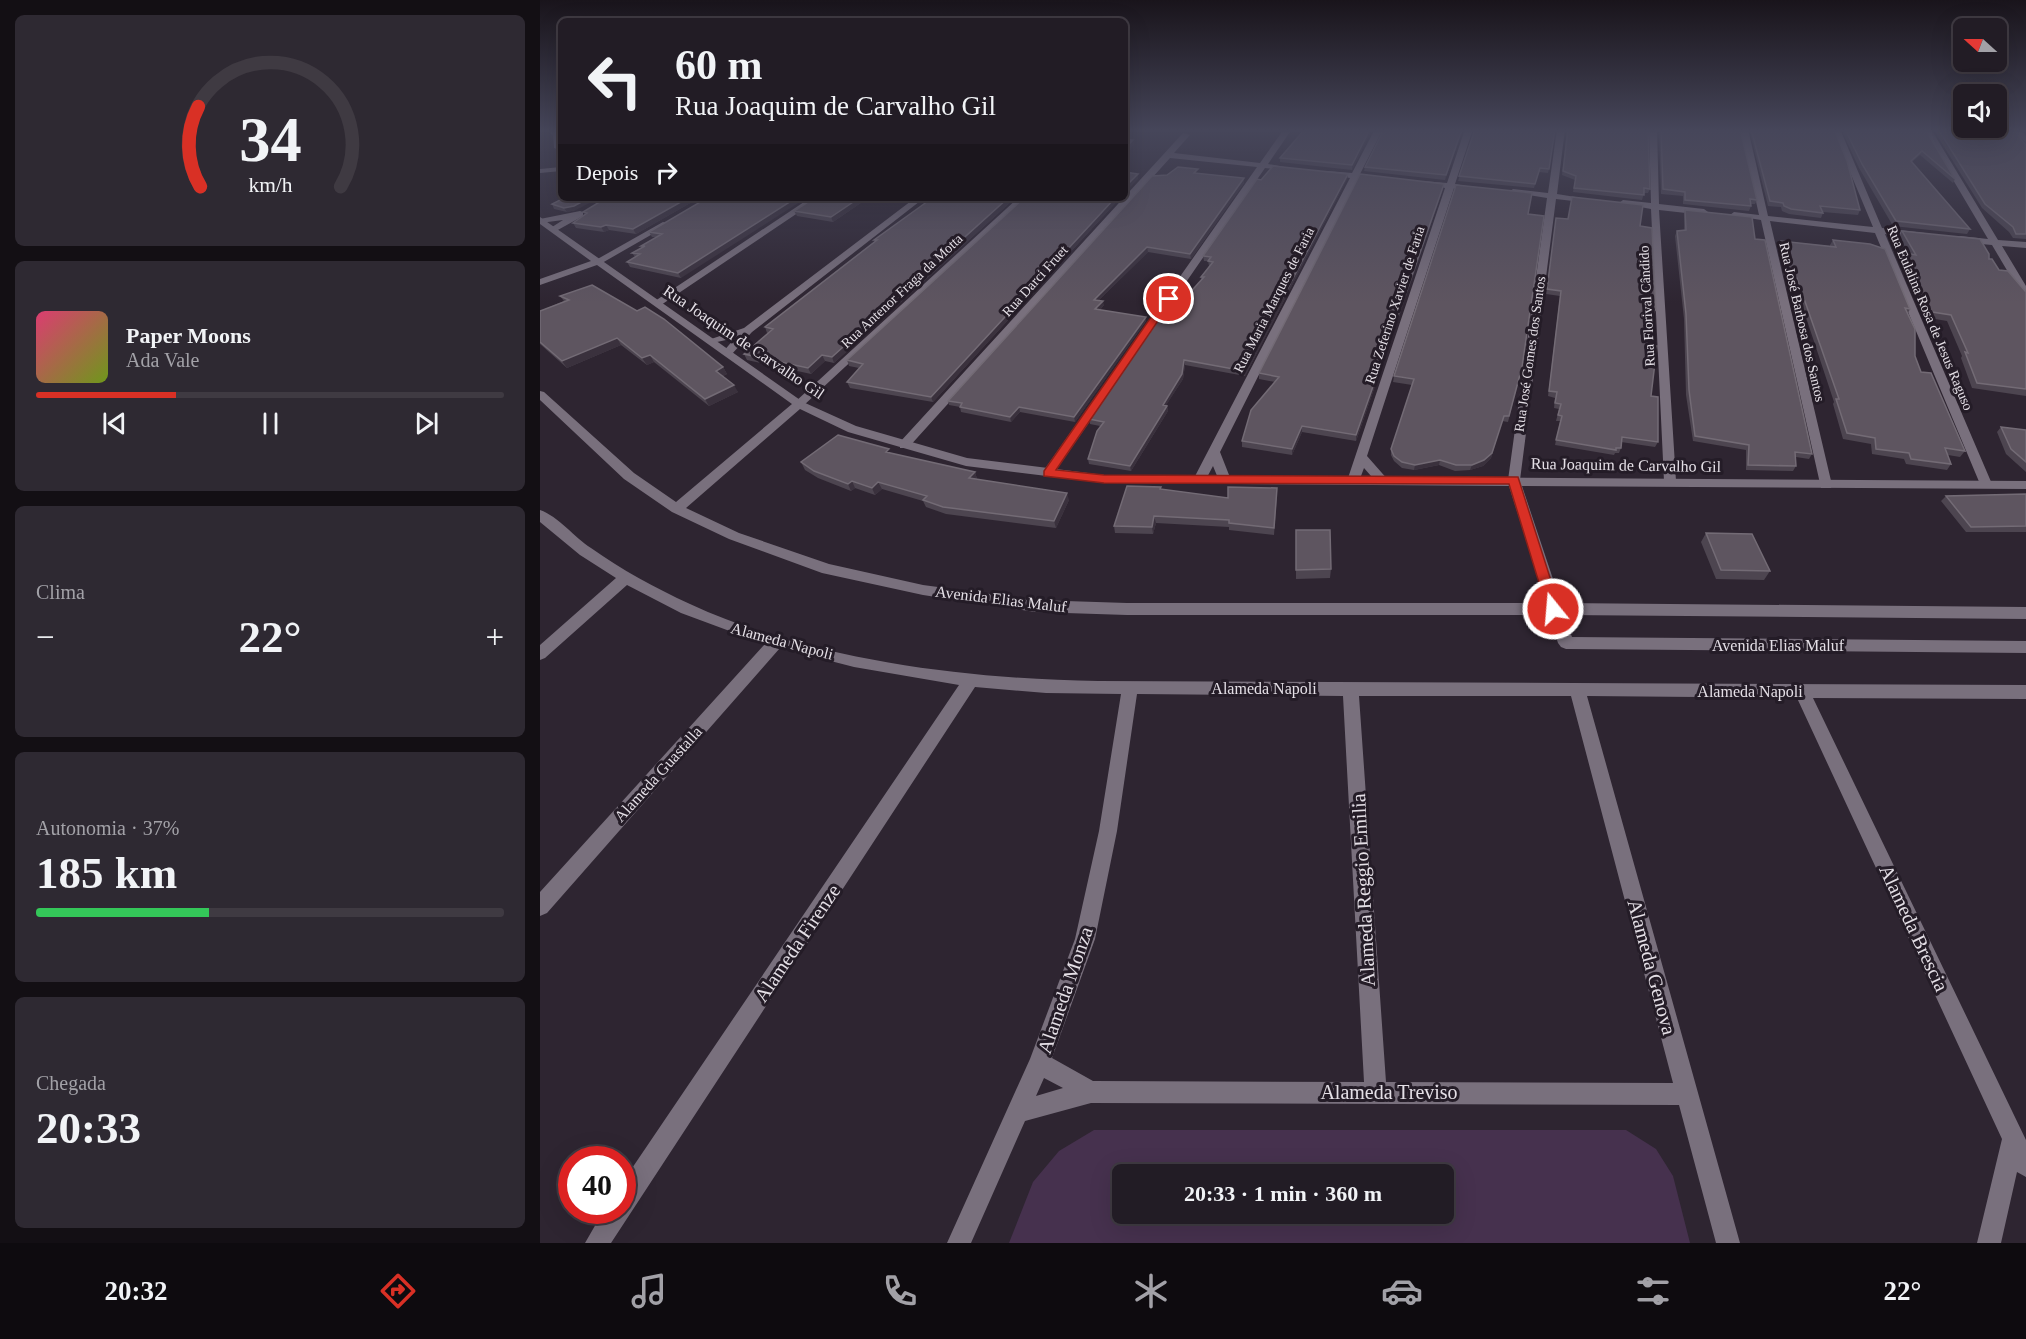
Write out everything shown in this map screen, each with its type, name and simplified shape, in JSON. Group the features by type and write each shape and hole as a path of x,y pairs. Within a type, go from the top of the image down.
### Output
{"street":[{"path":"1048,473 1246,187"},
{"name":"Rua Maria Marques de Faria","path":"1199,480 1348,187"},
{"name":"Rua Zeferino Xavier de Faria","path":"1353,482 1449,187"},
{"path":"1460,187 1483,189"},
{"name":"Rua José Gomes dos Santos","path":"1552,187 1514,480 1553,609"},
{"name":"Rua Florival Cândido","path":"1654,187 1670,481"},
{"name":"Rua José Barbosa dos Santos","path":"1756,187 1826,485"},
{"name":"Rua Eulalina Rosa de Jesus Raguso","path":"1860,187 1986,484"},
{"path":"1961,187 2026,294"},
{"path":"1506,191 1597,201"},
{"path":"657,303 811,201"},
{"path":"727,353 748,330 916,201"},
{"name":"Rua Antenor Fraga da Motta","path":"677,509 799,404 1020,201"},
{"name":"Rua Darci Fruet","path":"904,445 1125,201"},
{"path":"1608,202 1936,236"},
{"path":"545,223 580,214 590,209"},
{"path":"540,282 598,261 680,216"},
{"name":"Rua Joaquim de Carvalho Gil","path":"545,223 799,404 852,429 966,462 1104,479 2026,485"},
{"path":"1947,237 2026,245"},
{"path":"712,342 748,330"},
{"name":"Avenida Elias Maluf","path":"540,394 629,476 677,509 734,536 827,569 923,590 1035,606 1127,609 1553,609 2026,613"},
{"path":"1214,452 1225,480"},
{"path":"1361,457 1383,481"},
{"name":"Alameda Napoli","path":"540,515 575,545 624,579 724,624 776,642 874,664 971,680 1130,687 2026,693"},
{"path":"540,654 624,579"},
{"name":"Avenida Elias Maluf","path":"1553,609 1566,643 2026,646"},
{"name":"Alameda Guastalla","path":"540,906 776,642"},
{"name":"Alameda Firenze","path":"636,1184 971,680"},
{"name":"Alameda Monza","path":"959,1243 1039,1063 1085,939 1108,831 1130,687"},
{"name":"Alameda Reggio Emilia","path":"1351,689 1376,1092"},
{"name":"Alameda Genova","path":"1577,690 1728,1243"},
{"name":"Alameda Brescia","path":"1802,691 2026,1165"},
{"name":"Alameda Treviso","path":"1039,1063 1091,1092"},
{"name":"Alameda Treviso","path":"1017,1112 1091,1092 1686,1094"},
{"path":"1989,1243 2013,1139"},
{"path":"597,1243 610,1224"}],"shaded area":[{"path":"1094,1130 1626,1130 1656,1149 1673,1176 1690,1243 1009,1243 1033,1182 1059,1151"}],"building":[{"path":"1142,187 1238,187 1190,254 1147,247 1094,300 1103,301 1095,309 1146,317 1074,417 1019,407 1010,417 960,407 962,403 948,401"},
{"path":"1251,187 1341,187 1244,371 1184,360 1182,374 1163,405 1167,406 1130,466 1088,459 1097,431 1104,422 1089,419 1160,318 1166,319 1204,277 1201,277 1213,262 1208,261 1211,257 1203,256"},
{"path":"1353,187 1443,187 1356,435 1302,426 1292,449 1242,441 1251,410 1279,377 1259,373"},
{"path":"1455,187 1532,193 1528,214 1544,216 1522,367 1509,416 1504,416 1492,453 1484,460 1472,465 1456,465 1440,460 1415,465 1402,462 1394,456 1391,449 1414,379 1394,376"},
{"path":"1650,187 1650,189 1644,188 1644,195 1574,188"},
{"path":"1663,187 1754,187 1757,200 1750,199 1751,206 1685,200 1685,192 1663,189"},
{"path":"1766,187 1854,187 1860,210 1820,206 1823,213 1791,209 1783,203 1770,201"},
{"path":"1876,187 1934,187 1970,229 1896,221"},
{"path":"1974,187 2026,187 2026,234 2016,234 2013,227 1985,204"},
{"path":"1572,197 1643,205 1640,226 1652,228 1656,310 1644,308 1650,345 1657,346 1651,396 1658,397 1658,442 1622,437 1621,448 1616,448 1616,450 1556,440 1562,416 1558,415 1561,404 1555,403 1557,392 1549,391 1561,291 1547,289 1556,218 1568,219"},
{"path":"558,201 583,201 564,208 552,204"},
{"path":"601,201 683,201 633,229 573,223 587,213 583,212"},
{"path":"702,201 791,201 678,273 627,262 640,254 632,253 662,234 649,232"},
{"path":"809,201 855,201 831,217 794,211"},
{"path":"928,201 1005,201 832,357 822,355 808,368 744,354 773,329 765,327 877,240 874,240"},
{"path":"1021,201 1112,201 931,397 847,382 863,364 847,360"},
{"path":"1685,210 1752,217 1755,239 1765,240 1812,454 1795,452 1796,466 1748,465 1749,445 1695,436 1689,390 1686,314 1677,231 1686,230"},
{"path":"1902,231 1980,239 1989,254 1989,259 1992,259 1999,270 2008,271 2026,292 2026,389 1977,383 1965,352 1968,353 1951,315 1926,311 1900,252 1916,255"},
{"path":"1833,240 1870,244 1885,249 1910,309 1905,308 1915,329 1915,356 1921,372 1931,373 1965,451 1945,448 1951,464 1911,459 1909,453 1876,449 1875,438 1847,433 1836,399 1839,399 1793,267 1794,296 1781,241 1836,247"},
{"path":"592,285 637,311 645,307 664,319 723,367 716,371 734,385 705,399 650,355 642,358 617,338 562,361 540,342 540,311 569,300 560,296"},
{"path":"2001,427 2026,430 2026,462 2011,449"},
{"path":"838,435 889,449 886,452 975,472 969,478 1067,493 1054,521 943,507 923,500 927,496 878,482 872,488 852,481 848,484 814,471 801,462"},
{"path":"1127,486 1161,487 1160,489 1228,498 1228,487 1277,488 1274,528 1229,523 1229,520 1154,516 1152,527 1114,526"},
{"path":"2026,494 2026,526 1971,527 1946,496"},
{"path":"1296,530 1330,530 1331,569 1296,570"},
{"path":"1706,533 1752,534 1770,571 1721,570"}],"route":[{"path":"1169,299 1048,473 1104,479 1353,482 1514,480 1553,609"}]}
